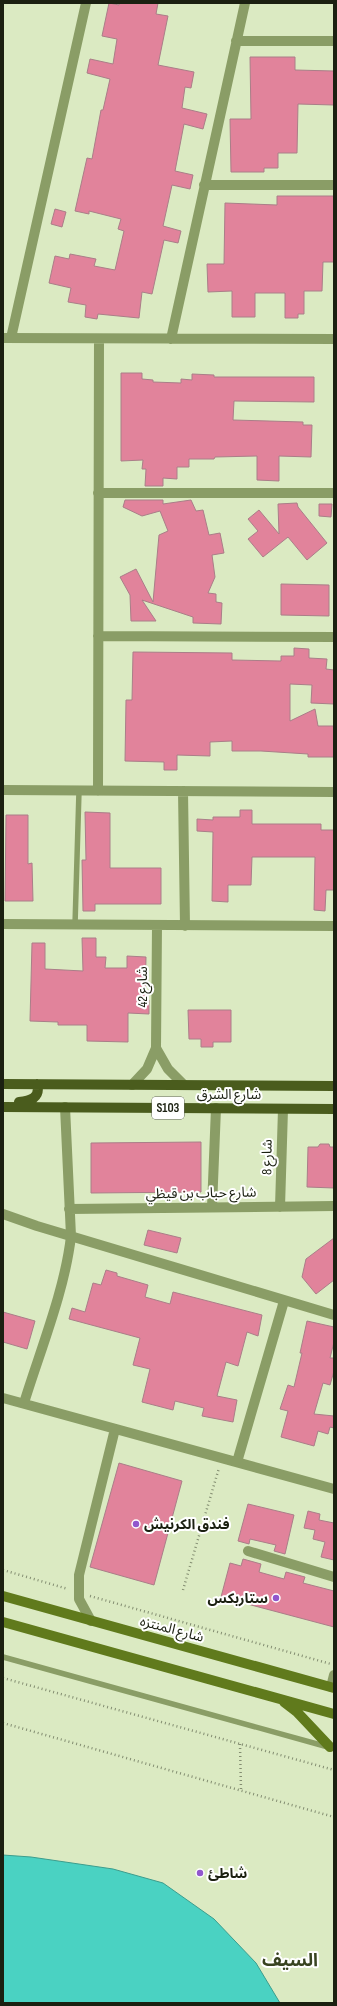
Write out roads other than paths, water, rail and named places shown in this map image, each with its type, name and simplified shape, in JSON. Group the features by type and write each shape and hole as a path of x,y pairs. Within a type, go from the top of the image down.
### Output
{"main road":[{"name":"شارع الشرق","path":"3,1084 334,1086"},
{"path":"3,1103 31,1100 38,1094 37,1084"},
{"name":"شارع الشرق","path":"3,1107 334,1109"},
{"name":"شارع المنتزه","path":"3,1596 332,1688"},
{"path":"3,1622 334,1714"},
{"path":"279,1699 297,1712 332,1748"}],"street":[{"path":"86,3 7,338 334,339"},
{"path":"171,339 245,3"},
{"path":"236,41 334,41"},
{"path":"204,185 334,186"},
{"path":"98,790 99,339"},
{"path":"98,493 334,493"},
{"path":"98,636 334,638"},
{"path":"3,790 334,792"},
{"path":"183,791 185,926"},
{"path":"3,924 334,926"},
{"name":"شارع 42","path":"132,1085 147,1069 156,1048 157,925"},
{"path":"156,1048 168,1069 184,1086"},
{"path":"24,1403 66,1268 71,1236 65,1107"},
{"path":"212,1207 216,1108"},
{"name":"شارع 8","path":"280,1207 282,1109"},
{"name":"شارع حباب بن قيظي","path":"69,1209 334,1206"},
{"path":"3,1214 284,1301 334,1315"},
{"path":"237,1462 284,1301"},
{"path":"3,1398 334,1489"},
{"path":"91,1621 84,1611 78,1592 79,1575 115,1429"},
{"path":"248,1552 334,1577"},
{"path":"332,1688 334,1675"}],"lane":[{"path":"75,925 79,790"},
{"path":"3,1656 332,1748"}],"water":[{"path":"3,1855 31,1857 113,1869 163,1883 214,1919 256,1963 280,2003 3,2003"}],"place":[{"name":"فندق الكرنيش","path":"136,1524"},
{"name":"ستاربكس","path":"276,1598"},
{"name":"شاطئ","path":"200,1873"}],"district":[{"name":"السيف","path":"290,1960"}]}
